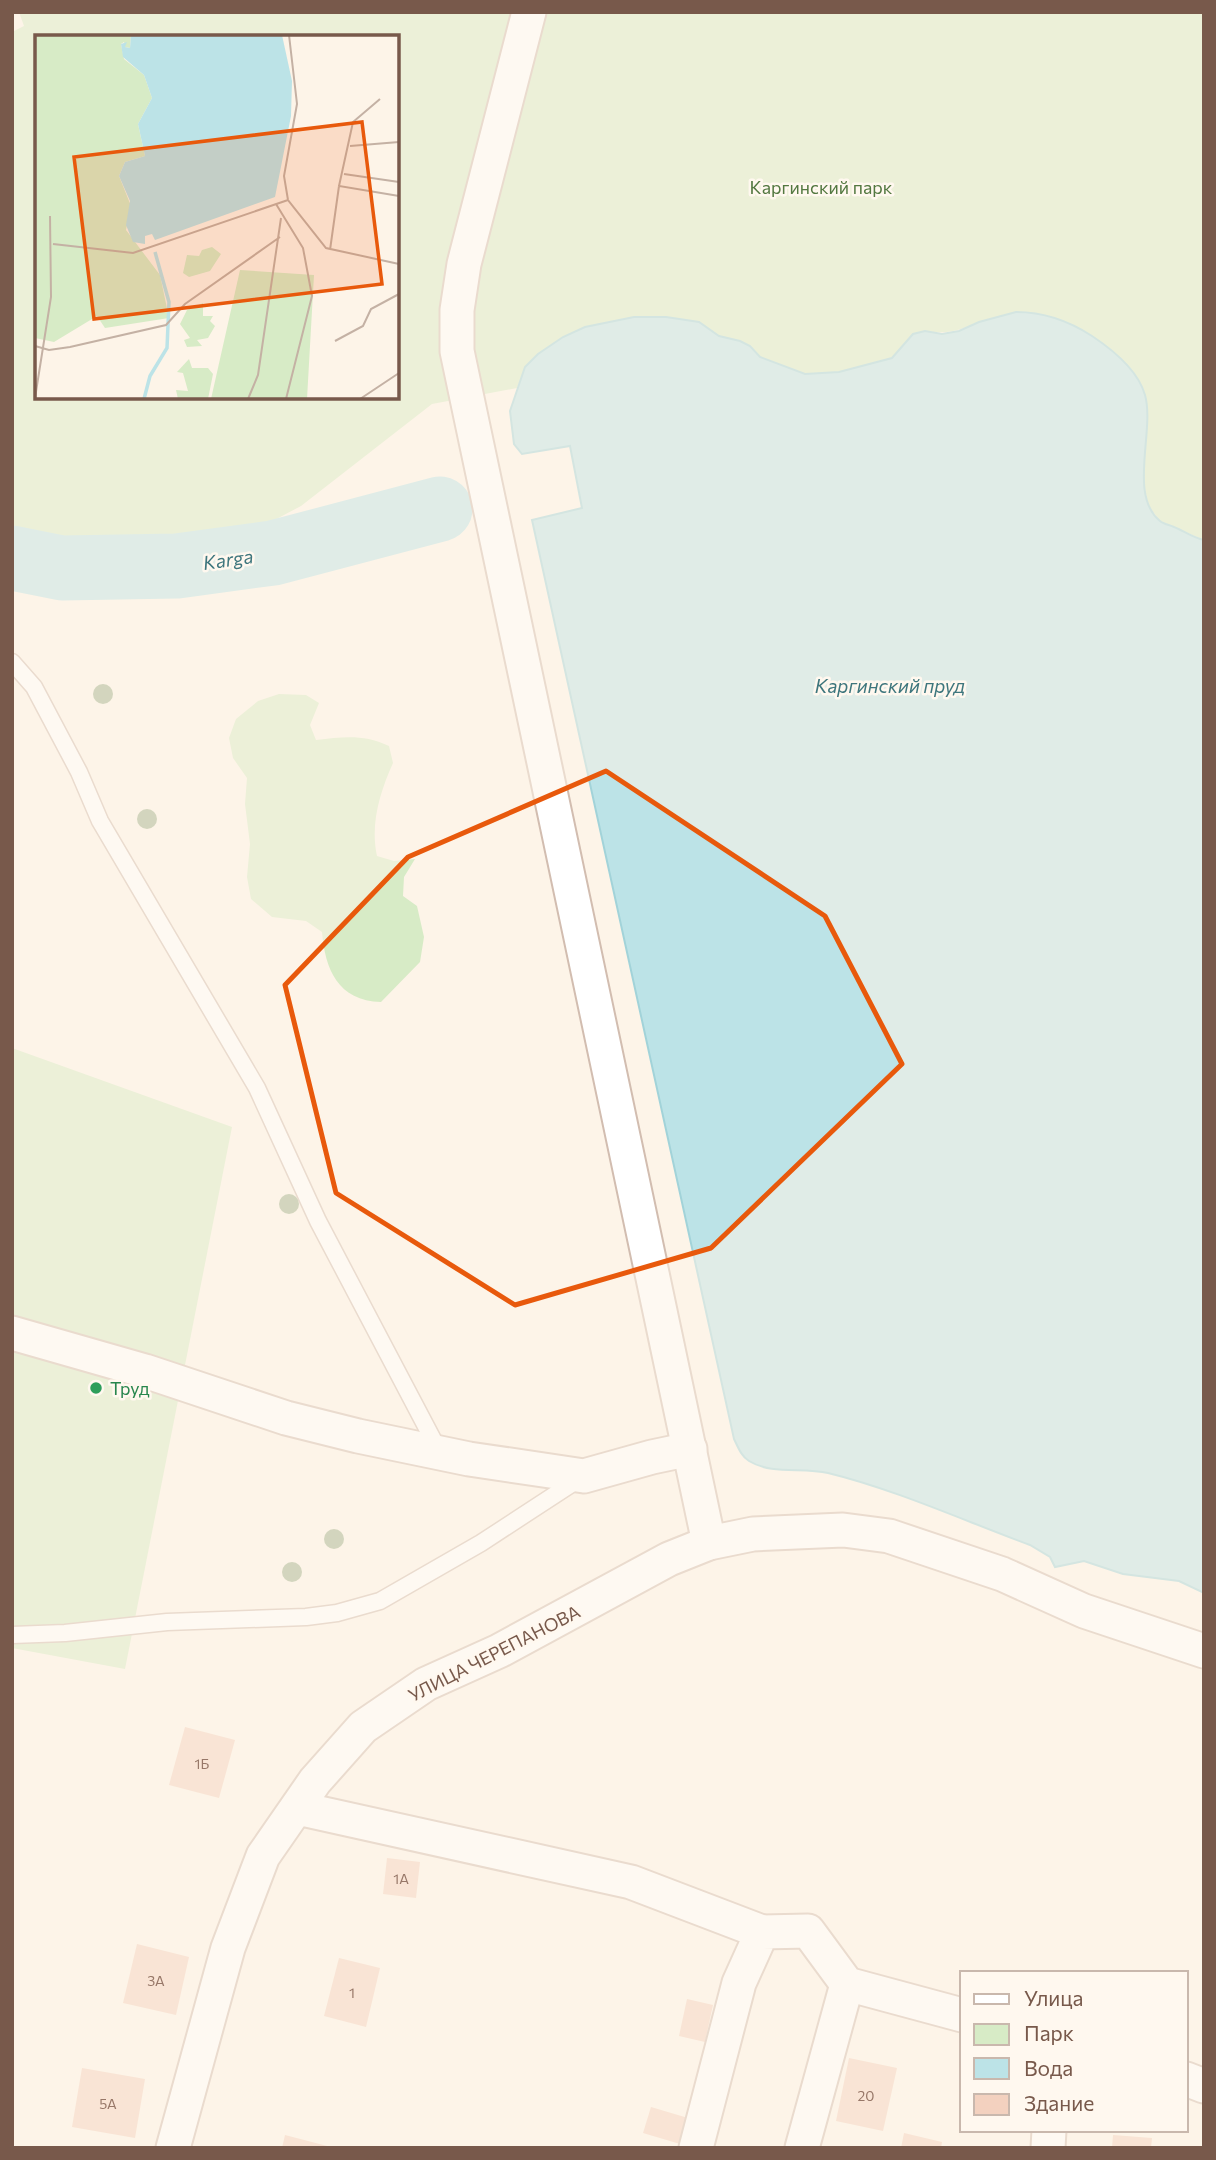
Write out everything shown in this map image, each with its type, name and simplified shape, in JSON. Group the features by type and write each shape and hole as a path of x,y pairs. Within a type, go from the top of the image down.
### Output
{"street":[{"path":"529,12 464,264 457,310 457,351 709,1543"},
{"path":"12,1333 145,1371 286,1418 440,1453 584,1476 690,1449"},
{"name":"УЛИЦА ЧЕРЕПАНОВА","path":"173,2148 229,1948 264,1856 315,1781 363,1727 426,1684 499,1651 668,1559 709,1543 752,1534 843,1530 889,1536 991,1570 1084,1611 1204,1651"},
{"path":"297,1808 631,1882 762,1932 807,1931 847,1984 960,2014"},
{"path":"696,2148 740,1983 762,1932"},
{"path":"802,2148 847,1984"}],"lane":[{"path":"12,662 34,687 79,772 100,821 257,1087 318,1220 440,1453"},
{"path":"12,1635 65,1633 167,1622 306,1618 337,1613 380,1601 481,1543 584,1476"}],"highlighted area":[{"path":"606,771 825,916 902,1064 711,1248 515,1305 336,1193 285,985 408,857"}],"green space":[{"name":"Каргинский парк","path":"19,12 1204,12 1204,540 1160,521 1148,505 1143,477 1147,418 993,318 952,331 925,331 892,358 839,372 805,374 760,357 750,346 719,336 699,322 666,317 634,317 585,327 525,367 517,388 432,404 301,506 265,525 12,550 12,32 24,26"},
{"path":"279,694 306,695 319,703 310,725 316,740 362,738 389,746 393,763 377,808 377,856 394,861 415,859 404,877 403,896 417,906 424,937 420,962 381,1002 354,996 336,980 326,958 322,932 306,921 272,917 251,899 247,877 250,844 245,804 247,778 233,758 229,738 236,719 258,701"},
{"name":"Труд","path":"12,1048 232,1127 125,1669 12,1648"}],"water":[{"name":"Каргинский пруд","path":"1016,312 1056,318 1074,326 1108,348 1131,369 1145,395 1147,426 1144,479 1151,510 1161,522 1204,540 1204,1593 1179,1581 1123,1574 1084,1561 1055,1567 1050,1557 1030,1545 904,1496 828,1473 767,1468 749,1461 740,1451 734,1439 532,520 582,508 570,446 522,454 514,444 510,411 525,367 538,354 563,337 585,327 634,317 666,317 699,322 719,336 750,346 760,357 805,374 839,372 892,358 913,334 925,331 942,334 959,331 979,322"}],"building":[{"path":"185,1727 235,1740 219,1798 169,1785"},
{"path":"387,1858 420,1862 416,1898 383,1894"},
{"path":"137,1944 189,1957 176,2015 123,2003"},
{"path":"339,1958 380,1968 366,2027 324,2016"},
{"path":"687,1999 713,2005 705,2042 679,2036"},
{"path":"849,2058 897,2068 883,2131 836,2121"},
{"path":"82,2068 145,2079 135,2138 72,2127"},
{"path":"651,2107 688,2118 680,2144 643,2133"},
{"path":"904,2133 942,2142 941,2148 901,2148"},
{"path":"285,2135 331,2147 331,2148 282,2148"},
{"path":"1113,2135 1152,2138 1151,2148 1112,2148"}],"waterway":[{"name":"Karga","path":"12,558 62,568 177,566 273,553 440,509"}],"place":[{"name":"Труд","path":"96,1388"}]}
